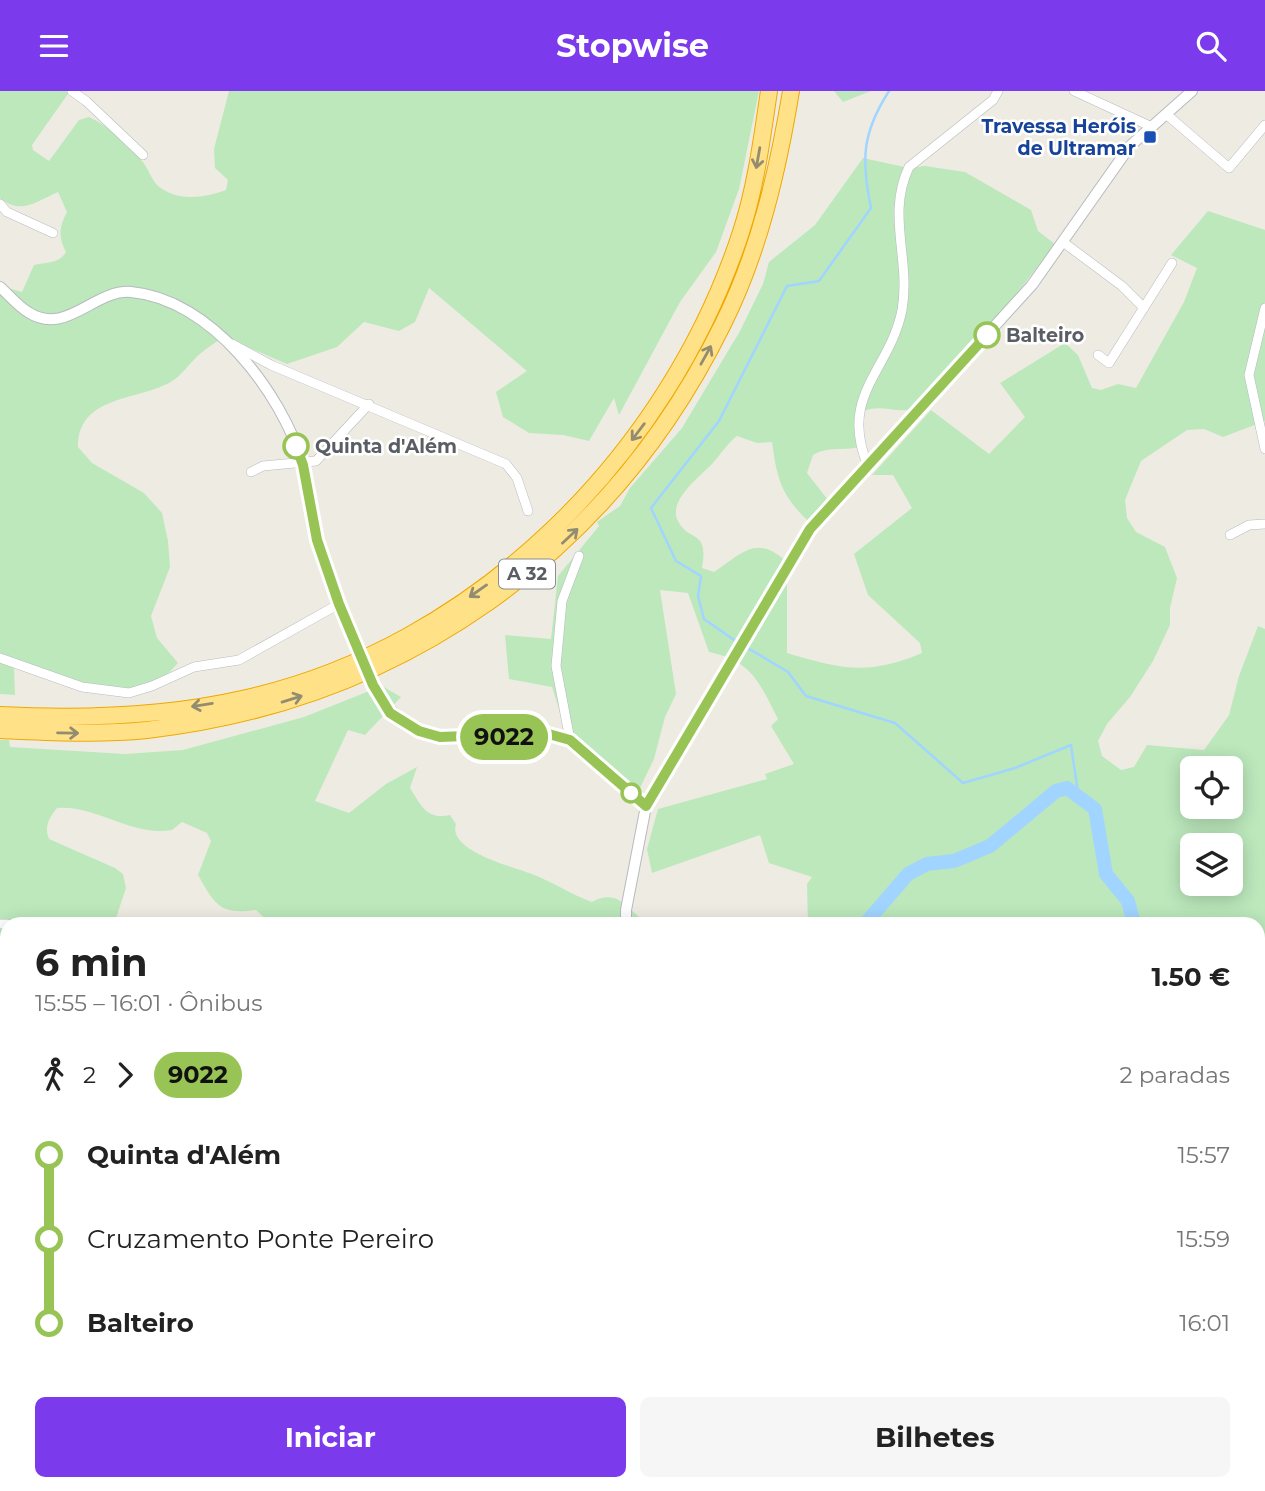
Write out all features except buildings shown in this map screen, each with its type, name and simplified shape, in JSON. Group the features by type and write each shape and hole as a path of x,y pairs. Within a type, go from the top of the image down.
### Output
{"highway":[{"name":"A 32","path":"0,715 53,718 158,712 242,699 301,682 360,659 447,613 516,562 593,487 641,430 682,365 724,276 741,231 754,184 769,91"},
{"name":"A 32","path":"0,730 71,733 146,730 236,715 291,700 341,683 449,629 538,566 580,527 655,438 724,323 745,271 770,193 791,91"}],"street":[{"path":"72,91 143,155"},
{"path":"868,466 858,442 859,412 867,388 897,328 902,308 904,276 897,204 909,167 993,100 998,91"},
{"path":"1074,91 1152,127"},
{"path":"626,917 646,806 810,529 1032,285 1130,146 1192,91"},
{"path":"1166,114 1229,168 1265,125"},
{"path":"0,204 7,212 53,233"},
{"path":"1063,242 1122,286 1144,308"},
{"path":"1098,355 1109,363 1172,263"},
{"path":"0,287 28,312 46,319 68,317 112,294 142,294 196,316 230,343 271,365 369,404 506,464 517,478 528,511"},
{"path":"1265,308 1249,375 1265,449"},
{"path":"230,343 270,399 303,465 317,540 355,641"},
{"path":"251,472 263,466 303,465 316,461 369,404"},
{"path":"1230,535 1249,525 1265,524"},
{"path":"570,740 556,666 562,601 579,556"},
{"path":"0,658 82,687 129,692 152,686 194,667 239,660 339,604"},
{"path":"373,685 383,704 402,723 440,737 545,733 570,740 646,806"}],"green space":[{"path":"0,91 70,91 32,145 33,150 49,161 79,120 89,117 111,131 131,149 158,186 174,195 191,197 226,190 228,180 215,168 214,149 229,91 759,91 739,189 716,252 680,302 619,415 614,398 589,441 563,435 529,433 503,417 496,392 527,371 429,288 415,322 399,331 364,322 337,347 287,364 224,337 201,353 169,383 98,409 87,418 81,430 78,447 92,463 144,493 162,513 170,567 151,616 157,638 178,663 163,679 112,694 14,667 15,695 0,694 0,281 8,288 22,292 34,265 52,262 63,256 66,252 61,232 67,212 58,192 35,203 21,206 14,206 0,198"},
{"path":"834,91 871,91 843,102"},
{"path":"863,158 909,168 925,166 965,172 1031,210 1038,231 1055,244 1008,305 915,409 875,408 861,412 859,447 813,455 807,473 828,500 809,522 786,495 776,466 772,442 757,443 737,436 687,489 677,505 676,513 682,528 697,538 703,547 702,568 714,572 742,553 758,548 767,549 787,562 787,653 839,666 870,667 922,653 920,643 868,595 854,554 912,508 893,475 872,475 931,410 989,454 1025,417 1000,383 1065,343 1078,355 1092,388 1101,390 1118,384 1136,388 1184,302 1197,268 1171,255 1208,211 1265,230 1265,421 1223,437 1204,429 1187,430 1141,461 1125,500 1127,518 1136,532 1165,547 1177,578 1170,608 1170,625 1153,661 1130,697 1107,724 1098,741 1102,756 1121,770 1134,767 1147,745 1204,750 1229,715 1239,676 1258,626 1265,629 1265,917 808,917 807,884 812,877 769,863 760,835 652,873 647,849 658,809 767,779 765,774 794,764 771,726 778,719 759,684 745,667 709,652 688,593 660,590 676,694 665,717 654,759 638,792 631,794 568,737 552,687 509,679 505,635 551,639 558,576 599,526 597,522 620,506 630,488 682,428 740,331 763,284 769,262 815,225"},
{"path":"382,686 401,697 365,735 348,730 315,801 349,813 386,784 417,767 410,788 418,801 430,814 450,815 456,824 456,834 471,850 540,877 592,902 609,897 616,899 640,917 264,917 256,910 226,909 209,894 198,875 211,841 207,833 182,822 172,830 142,829 86,811 57,808 48,823 49,839 123,874 126,888 116,917 0,917 0,740 9,740 10,747 125,754 183,750 304,717"}],"waterway":[{"path":"737,642 704,619 698,596 701,576 676,561 651,508 719,421 787,286 819,281 871,208 866,175 866,147 873,120 889,91"},
{"path":"746,647 788,672 806,696 895,723 963,783 1015,768 1071,745 1078,793"},
{"path":"871,917 908,874 927,864 954,861 990,846 1056,791 1067,788 1095,809 1106,874 1128,901 1132,917"}],"tunnel":[{"path":"354,641 373,685"}],"bus line":[{"name":"9022","path":"296,446 303,465 317,540 339,604 373,685 390,713 402,723 440,737 495,738 545,733 559,736 570,740 646,806 810,529 987,335"}],"place":[{"name":"Travessa Heróis de Ultramar","path":"1150,137"},
{"name":"Balteiro","path":"987,335"},
{"name":"Quinta d'Além","path":"296,446"}]}
